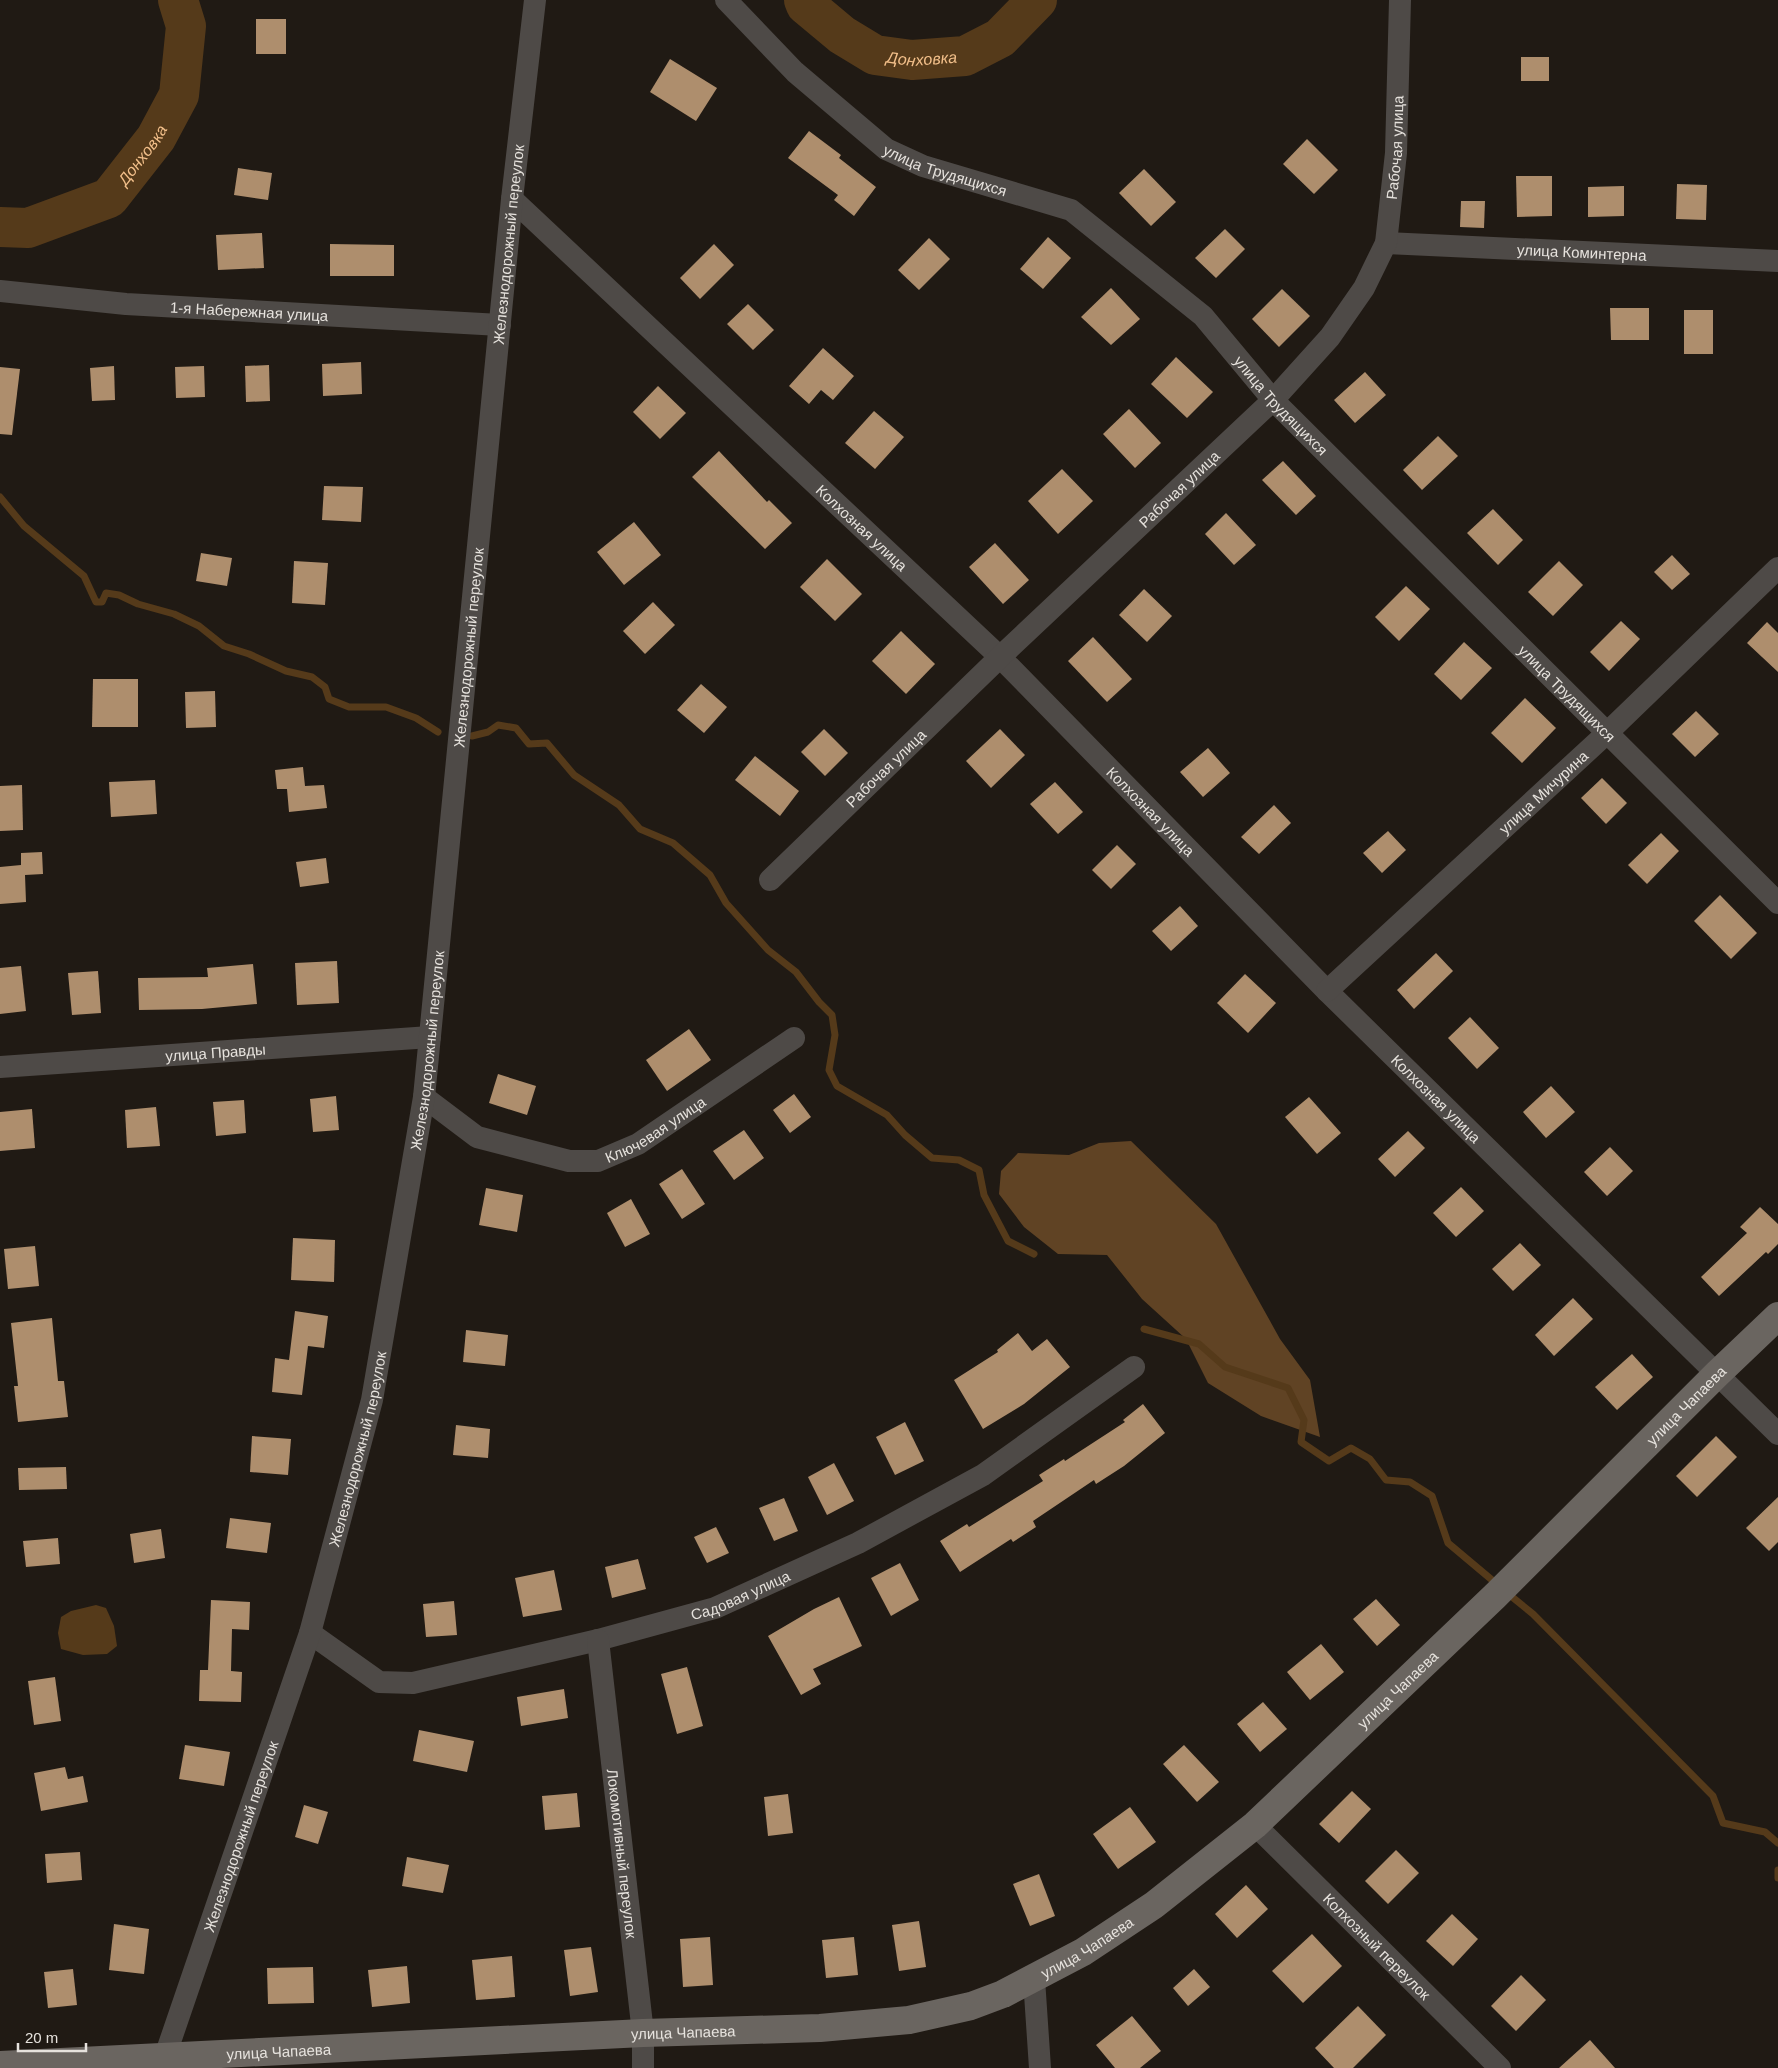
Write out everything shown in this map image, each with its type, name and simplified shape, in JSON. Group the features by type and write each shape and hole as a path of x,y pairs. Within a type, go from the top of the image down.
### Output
{"street":[{"name":"Железнодорожный переулок","path":"163,2063 310,1633 372,1400 424,1097 512,199 535,0"},
{"name":"улица Трудящихся","path":"726,0 795,72 886,149 923,166 1071,210 1203,316 1272,400 1778,902"},
{"name":"Рабочая улица","path":"770,880 1000,657 1272,400 1330,337 1364,288 1386,243 1396,153 1400,0"},
{"name":"Колхозная улица","path":"512,199 1000,657 1327,991 1778,1434"},
{"name":"улица Коминтерна","path":"1386,243 1778,261"},
{"name":"1-я Набережная улица","path":"0,291 126,304 500,325"},
{"name":"улица Мичурина","path":"1327,991 1607,733 1778,568"},
{"name":"улица Правды","path":"0,1067 430,1037"},
{"name":"Ключевая улица","path":"424,1097 477,1138 569,1161 598,1161 638,1144 794,1038"},
{"name":"улица Чапаева","path":"0,2064 163,2063 643,2033 820,2028 909,2020 972,2006 1034,1979 1083,1952 1154,1905 1255,1825 1495,1596 1717,1374 1778,1316"},
{"name":"Садовая улица","path":"310,1633 379,1682 413,1683 598,1640 715,1608 858,1543 983,1474 1134,1367"},
{"name":"Локомотивный переулок","path":"598,1640 643,2033 643,2068"},
{"name":"Колхозный переулок","path":"1255,1825 1500,2068"},
{"path":"1034,1979 1040,2068"}],"shaded area":[{"path":"1131,1141 1216,1224 1280,1339 1310,1380 1320,1437 1261,1416 1208,1383 1186,1339 1142,1299 1107,1255 1058,1254 1024,1227 999,1194 1001,1171 1018,1153 1069,1155 1099,1143"},
{"path":"96,1605 106,1608 114,1626 117,1646 107,1654 83,1655 61,1649 58,1633 61,1617 71,1611"}],"building":[{"path":"256,19 286,19 286,54 256,54"},
{"path":"1521,57 1549,57 1549,81 1521,81"},
{"path":"670,59 717,88 696,121 650,92"},
{"path":"809,131 841,155 839,158 876,187 854,216 834,200 838,195 788,158"},
{"path":"1307,139 1338,170 1314,194 1283,164"},
{"path":"238,168 272,173 268,200 234,195"},
{"path":"1144,169 1176,202 1151,226 1119,193"},
{"path":"1516,176 1552,176 1552,216 1517,217"},
{"path":"1677,184 1707,185 1706,220 1676,219"},
{"path":"1624,186 1624,216 1588,217 1588,187"},
{"path":"1461,201 1485,201 1484,228 1460,227"},
{"path":"1225,229 1245,249 1216,278 1195,258"},
{"path":"262,233 264,268 218,270 216,235"},
{"path":"1048,237 1071,258 1043,289 1020,269"},
{"path":"929,238 950,259 919,290 898,270"},
{"path":"330,244 394,245 394,276 330,276"},
{"path":"714,244 734,265 700,299 680,278"},
{"path":"1111,288 1140,319 1111,345 1081,317"},
{"path":"1282,289 1310,316 1279,347 1252,319"},
{"path":"748,304 774,330 753,350 727,324"},
{"path":"1610,308 1649,308 1649,340 1611,340"},
{"path":"1684,310 1713,310 1713,354 1684,354"},
{"path":"823,348 854,376 833,400 821,390 809,404 789,386"},
{"path":"1176,357 1213,392 1187,418 1151,384"},
{"path":"361,362 362,394 323,396 322,364"},
{"path":"269,365 270,401 246,402 245,366"},
{"path":"114,366 115,400 92,401 90,368"},
{"path":"204,366 205,397 176,398 175,367"},
{"path":"0,367 20,369 12,435 0,434"},
{"path":"1365,372 1386,395 1355,423 1334,400"},
{"path":"658,386 686,413 660,439 633,412"},
{"path":"1129,409 1161,443 1135,468 1103,434"},
{"path":"874,411 904,437 875,469 845,443"},
{"path":"1438,436 1458,456 1422,490 1403,470"},
{"path":"719,451 767,502 769,500 792,523 765,549 692,477"},
{"path":"1283,461 1316,496 1296,515 1262,480"},
{"path":"1062,469 1093,501 1058,534 1028,501"},
{"path":"324,486 363,487 361,522 322,520"},
{"path":"1493,509 1523,540 1498,565 1467,533"},
{"path":"1226,513 1256,545 1234,565 1205,534"},
{"path":"634,522 661,555 624,585 597,552"},
{"path":"995,543 1029,580 1003,604 969,567"},
{"path":"201,553 232,558 227,586 196,581"},
{"path":"1672,555 1690,574 1672,590 1654,572"},
{"path":"827,559 862,594 835,621 800,587"},
{"path":"294,561 328,563 325,605 292,603"},
{"path":"1559,561 1583,585 1553,616 1528,592"},
{"path":"1406,586 1430,609 1399,641 1375,617"},
{"path":"1144,589 1172,616 1147,642 1119,615"},
{"path":"653,602 675,625 645,654 623,631"},
{"path":"1621,621 1640,639 1609,671 1590,652"},
{"path":"1767,622 1778,633 1778,672 1747,643"},
{"path":"901,631 935,664 906,694 872,661"},
{"path":"1093,637 1132,679 1107,702 1068,661"},
{"path":"1464,642 1492,668 1461,700 1434,674"},
{"path":"93,679 138,679 138,727 92,727"},
{"path":"701,684 727,707 704,733 677,710"},
{"path":"215,691 216,727 186,728 185,692"},
{"path":"1525,698 1556,728 1522,763 1491,733"},
{"path":"1696,711 1719,734 1695,757 1672,734"},
{"path":"824,729 848,753 825,776 801,752"},
{"path":"1000,729 1025,755 991,788 966,761"},
{"path":"1208,748 1230,773 1203,797 1180,772"},
{"path":"755,756 799,791 780,816 735,780"},
{"path":"303,767 305,786 324,785 327,808 289,812 287,789 277,789 275,770"},
{"path":"1602,778 1627,803 1606,824 1581,798"},
{"path":"155,780 157,814 111,817 109,782"},
{"path":"1055,782 1083,812 1058,834 1030,804"},
{"path":"22,785 23,830 0,831 0,786"},
{"path":"1274,805 1291,823 1259,854 1241,837"},
{"path":"1388,831 1406,850 1382,873 1363,853"},
{"path":"1661,833 1679,851 1647,884 1628,865"},
{"path":"1117,845 1136,864 1111,889 1092,870"},
{"path":"42,852 43,874 25,875 26,902 0,904 0,867 21,865 21,853"},
{"path":"326,858 329,883 300,887 296,862"},
{"path":"1720,895 1757,933 1731,959 1694,921"},
{"path":"1180,906 1198,926 1171,951 1152,931"},
{"path":"1436,953 1453,971 1414,1009 1397,990"},
{"path":"337,961 339,1003 297,1005 295,963"},
{"path":"253,964 257,1004 202,1009 139,1010 138,978 208,977 207,968"},
{"path":"21,966 26,1011 0,1014 0,968"},
{"path":"98,971 101,1013 72,1015 68,973"},
{"path":"1245,974 1276,1003 1248,1033 1217,1003"},
{"path":"1470,1017 1499,1048 1477,1069 1448,1038"},
{"path":"689,1029 711,1060 667,1091 646,1060"},
{"path":"498,1074 536,1086 527,1115 489,1103"},
{"path":"1551,1086 1575,1112 1546,1138 1523,1112"},
{"path":"794,1094 811,1117 790,1133 773,1110"},
{"path":"336,1096 339,1130 313,1132 310,1099"},
{"path":"1309,1097 1341,1133 1317,1154 1285,1117"},
{"path":"244,1100 246,1133 216,1136 213,1102"},
{"path":"156,1107 160,1146 127,1148 125,1110"},
{"path":"32,1109 35,1148 0,1151 0,1112"},
{"path":"744,1130 764,1158 734,1180 713,1151"},
{"path":"1408,1131 1425,1148 1395,1177 1378,1159"},
{"path":"1610,1147 1633,1171 1607,1196 1584,1172"},
{"path":"682,1169 705,1204 682,1219 659,1184"},
{"path":"1461,1187 1484,1211 1456,1237 1433,1213"},
{"path":"486,1188 523,1195 517,1232 479,1225"},
{"path":"631,1199 650,1234 625,1247 607,1213"},
{"path":"1760,1207 1778,1224 1778,1244 1768,1254 1766,1252 1719,1296 1701,1277 1747,1233 1740,1227"},
{"path":"293,1238 335,1240 334,1282 291,1280"},
{"path":"1520,1243 1541,1265 1513,1291 1492,1269"},
{"path":"35,1246 39,1286 8,1289 4,1249"},
{"path":"1573,1298 1593,1319 1554,1356 1535,1335"},
{"path":"295,1311 328,1316 324,1348 308,1346 302,1395 272,1392 275,1358 289,1360"},
{"path":"52,1318 58,1381 64,1381 68,1417 18,1422 14,1386 18,1386 11,1323"},
{"path":"466,1330 508,1335 505,1366 463,1362"},
{"path":"1018,1333 1032,1351 1047,1339 1070,1367 1024,1404 983,1429 954,1380 998,1352 997,1350"},
{"path":"1632,1354 1653,1377 1617,1410 1595,1387"},
{"path":"1143,1404 1165,1433 1124,1466 1096,1484 1094,1480 1033,1521 1036,1527 1013,1542 1011,1539 960,1572 940,1541 967,1524 969,1527 1043,1481 1039,1475 1064,1459 1065,1461 1125,1422 1123,1420"},
{"path":"905,1422 924,1461 895,1475 876,1437"},
{"path":"456,1425 490,1429 488,1458 453,1455"},
{"path":"252,1436 291,1439 288,1475 250,1472"},
{"path":"1716,1436 1737,1457 1697,1497 1676,1476"},
{"path":"834,1463 854,1501 827,1515 808,1477"},
{"path":"66,1467 67,1489 19,1490 18,1468"},
{"path":"1778,1497 1778,1542 1769,1551 1746,1528"},
{"path":"784,1498 798,1531 774,1541 759,1508"},
{"path":"230,1518 271,1523 267,1553 226,1548"},
{"path":"716,1527 729,1553 707,1563 694,1537"},
{"path":"161,1529 165,1558 134,1563 130,1534"},
{"path":"58,1538 60,1564 26,1567 23,1541"},
{"path":"638,1559 646,1589 612,1598 605,1567"},
{"path":"900,1563 919,1600 891,1616 871,1578"},
{"path":"554,1570 562,1610 523,1617 515,1578"},
{"path":"839,1597 862,1646 813,1669 821,1684 801,1695 768,1636 814,1609"},
{"path":"1376,1599 1400,1625 1377,1646 1353,1619"},
{"path":"211,1600 250,1602 249,1630 232,1629 231,1671 242,1672 241,1702 199,1701 200,1670 208,1670"},
{"path":"454,1601 457,1635 426,1637 423,1604"},
{"path":"1321,1644 1344,1672 1310,1700 1287,1672"},
{"path":"687,1667 703,1726 677,1734 661,1674"},
{"path":"55,1677 61,1721 34,1725 28,1681"},
{"path":"564,1689 568,1718 521,1726 517,1697"},
{"path":"1263,1702 1287,1729 1260,1752 1237,1724"},
{"path":"419,1730 474,1741 467,1772 413,1761"},
{"path":"185,1745 230,1752 224,1786 179,1779"},
{"path":"1184,1745 1219,1782 1197,1802 1163,1764"},
{"path":"65,1767 68,1779 83,1776 88,1802 41,1811 34,1773"},
{"path":"1352,1791 1371,1809 1339,1843 1319,1824"},
{"path":"577,1793 580,1827 545,1830 542,1796"},
{"path":"788,1794 793,1833 768,1836 764,1797"},
{"path":"304,1805 328,1812 318,1844 295,1837"},
{"path":"1130,1807 1156,1842 1118,1869 1093,1834"},
{"path":"1396,1850 1419,1873 1388,1904 1365,1881"},
{"path":"80,1852 82,1880 47,1883 45,1854"},
{"path":"407,1857 449,1865 443,1893 402,1886"},
{"path":"1039,1874 1055,1916 1030,1926 1013,1884"},
{"path":"1246,1885 1268,1909 1237,1938 1215,1914"},
{"path":"1452,1914 1478,1939 1453,1966 1426,1941"},
{"path":"919,1921 926,1967 899,1971 892,1925"},
{"path":"114,1924 149,1929 144,1974 109,1970"},
{"path":"1312,1934 1342,1966 1303,2003 1272,1971"},
{"path":"710,1937 713,1985 683,1987 680,1939"},
{"path":"854,1937 858,1975 826,1978 822,1940"},
{"path":"591,1947 598,1992 570,1996 564,1950"},
{"path":"512,1956 515,1997 476,2000 472,1960"},
{"path":"407,1966 410,2003 372,2007 368,1970"},
{"path":"313,1967 314,2003 268,2004 267,1968"},
{"path":"73,1969 77,2005 48,2008 44,1972"},
{"path":"1194,1969 1210,1987 1188,2006 1173,1988"},
{"path":"1521,1975 1546,2000 1516,2031 1491,2006"},
{"path":"1358,2006 1386,2035 1353,2068 1334,2068 1315,2048"},
{"path":"1132,2016 1161,2051 1140,2068 1115,2068 1096,2045"},
{"path":"1590,2040 1615,2068 1559,2068"}],"waterway":[{"name":"Донховка","path":"0,227 28,228 109,198 156,138 179,95 186,26 178,0"},
{"name":"Донховка","path":"804,0 806,5 842,35 875,55 912,60 965,56 1000,38 1037,0"},
{"path":"0,497 24,526 84,576 96,602 102,602 106,593 119,595 138,604 174,614 199,626 224,646 249,654 286,671 312,677 325,687 329,699 349,707 386,707 416,718 438,732"},
{"path":"472,736 488,732 498,725 516,728 529,744 547,743 574,775 619,805 640,829 673,843 710,875 726,903 768,950 796,972 819,1002 832,1015 835,1035 829,1070 837,1086 887,1115 905,1135 932,1158 959,1160 979,1170 984,1195 1008,1241 1034,1254"},
{"path":"1144,1329 1199,1344 1225,1367 1288,1388 1304,1420 1301,1442 1329,1461 1351,1448 1370,1459 1386,1480 1410,1482 1432,1496 1448,1543 1498,1585"},
{"path":"1506,1592 1533,1614 1713,1796 1723,1823 1765,1832 1778,1843"},
{"path":"1778,1870 1778,1878"}]}
